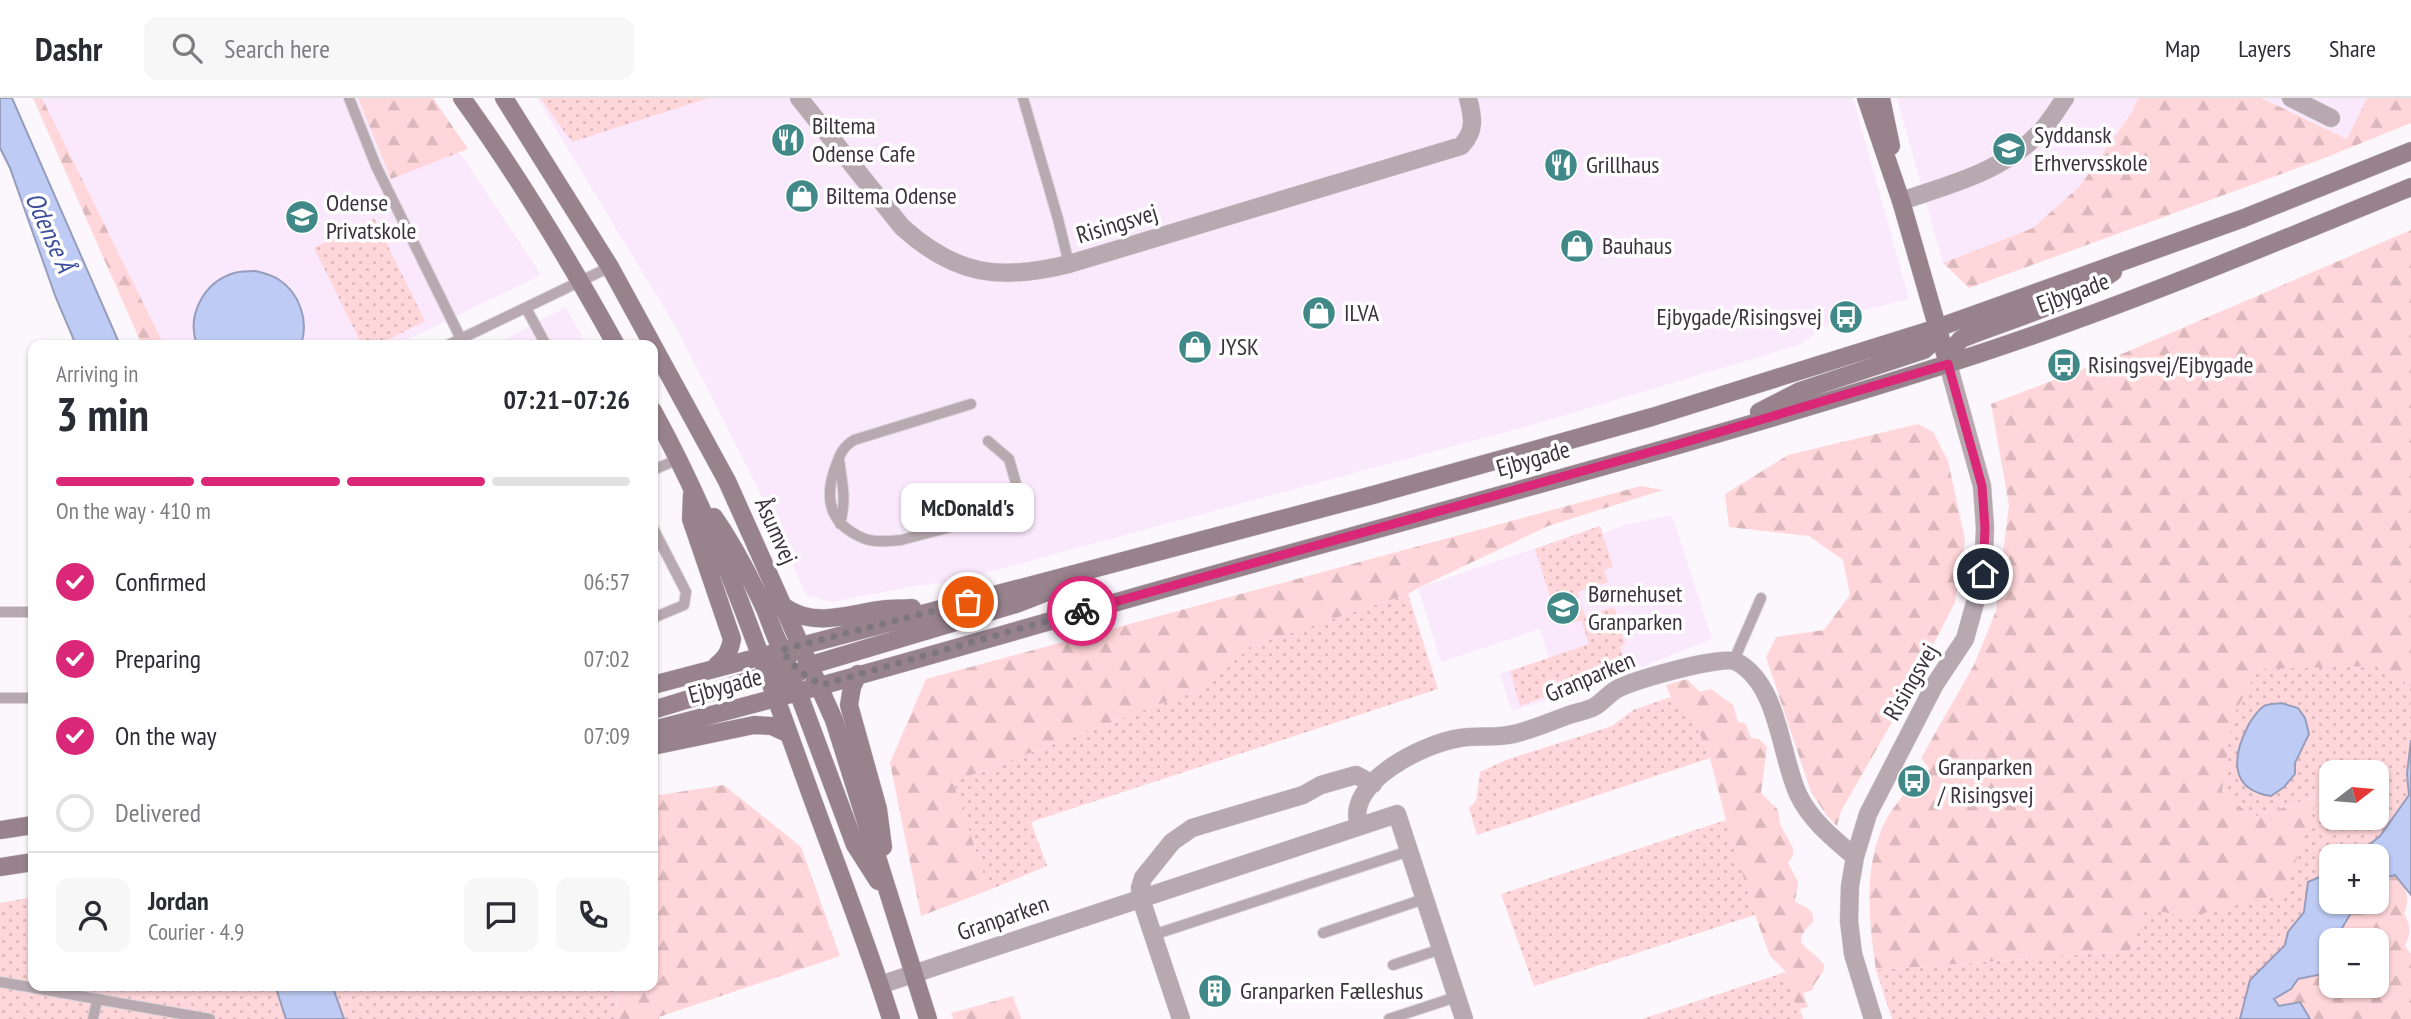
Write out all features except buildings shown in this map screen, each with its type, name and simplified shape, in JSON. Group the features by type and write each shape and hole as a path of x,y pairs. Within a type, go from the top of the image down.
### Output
{"main road":[{"path":"462,98 505,156 613,340"},
{"name":"Åsumvej","path":"504,98 610,267 650,340"},
{"path":"1866,98 1901,201 1948,364"},
{"path":"1881,98 1901,201"},
{"name":"Ejbygade","path":"802,645 1373,495 1639,421 1937,328 2244,218 2411,151"},
{"name":"Ejbygade","path":"658,729 776,698 790,671 821,685 1716,433 1948,364 2058,326 2411,187"},
{"path":"1948,364 1951,351 1961,339 2097,284 2130,260"},
{"path":"1716,433 1800,391 1924,350 1933,341 1937,328"},
{"name":"Åsumvej","path":"658,355 727,481 802,645 790,671"},
{"path":"658,420 692,485 760,656 790,671"},
{"path":"692,485 691,519 732,639 731,649 725,659 716,666"},
{"path":"692,485 732,543 766,612 813,727 855,845 889,899"},
{"path":"658,709 1016,604 1121,562"},
{"path":"783,606 793,613 817,619 883,609 947,607"},
{"name":"Ejbygade","path":"658,683 760,656"},
{"path":"859,674 852,687 849,705 878,809 889,899"},
{"path":"821,685 928,1019"},
{"path":"776,698 891,1019"},
{"path":"658,745 754,725 772,726 789,734"},
{"path":"0,830 28,826"},
{"path":"0,867 28,863"}],"street":[{"name":"Risingsvej","path":"799,98 902,226 935,253 968,268 1003,274 1033,273 1069,264 1461,146 1471,135 1473,117 1468,98"},
{"path":"1901,201 1979,175 2013,156 2043,129 2065,98"},
{"path":"2291,98 2332,118"},
{"name":"Risingsvej","path":"1873,1019 1853,954 1849,920 1850,886 1855,857 1868,814 1935,684 1965,639 1983,574 1985,528 1982,486 1948,364"},
{"path":"1734,660 1760,685 1770,704 1798,795 1822,828 1855,857"},
{"name":"Granparken","path":"1359,826 1355,814 1357,804 1373,783 1412,754 1458,738 1508,736 1594,707 1619,688 1675,670 1734,660"},
{"path":"1181,1019 1141,899 1140,888 1143,878 1172,842 1192,828 1303,795 1321,785 1356,775 1373,783"},
{"name":"Granparken","path":"880,985 1397,814 1464,1019"}],"lane":[{"path":"349,98 452,340"},
{"path":"1023,98 1069,264"},
{"path":"459,340 610,267"},
{"path":"526,308 543,340"},
{"path":"971,404 854,440 844,446 831,480 831,509 839,524 864,539 901,540 1019,509 1021,501 1009,459 988,440"},
{"path":"658,468 679,459"},
{"path":"658,538 686,592 686,597 684,605 658,617"},
{"path":"1734,660 1760,598"},
{"path":"0,612 28,612"},
{"path":"0,698 28,698"},
{"path":"1153,935 1409,851"},
{"path":"1323,933 1424,899"},
{"path":"1393,965 1441,949"},
{"path":"0,982 28,987"},
{"path":"48,991 210,1019"},
{"path":"1389,1019 1456,997"},
{"path":"93,1019 97,1000"}],"shaded area":[{"name":"Odense Privatskole","path":"42,98 415,98 464,159 541,275 407,340 162,340"},
{"path":"537,98 1853,98 1909,299 1841,316 1799,345 1532,425 951,582 914,586 831,602 806,595 773,518 677,329"},
{"name":"Syddansk Erhvervsskole","path":"1897,98 2138,98 2132,112 2080,186 2033,228 1943,263"},
{"path":"2261,98 2367,98 2347,139"},
{"path":"566,307 583,340 503,340"},
{"name":"Børnehuset Granparken","path":"1672,515 1712,639 1603,682 1512,711 1500,674 1549,658 1540,629 1441,662 1418,588 1600,526 1603,533 1625,525"}],"green space":[{"path":"33,98 42,98 162,340 140,340"},
{"path":"358,98 433,98 468,149 391,179"},
{"path":"540,98 709,98 572,142"},
{"path":"2138,98 2261,98 2347,139 2367,98 2411,98 2411,123 2322,159 1969,288 1943,263 2033,228 2080,186 2132,112"},
{"path":"374,218 425,321 387,340 360,340 314,248"},
{"path":"2411,230 2411,686 2376,666 2258,669 2232,718 2222,793 2254,817 2319,796 2284,894 2187,917 2144,908 2130,951 1876,970 1870,893 1879,836 1889,815 1906,791 1917,793 1929,768 1921,758 1974,665 1996,611 2009,505 1991,404 2117,356"},
{"path":"1918,424 1933,432 1948,461 1965,540 1955,602 1907,696 1841,811 1837,826 1811,792 1766,657 1776,637 1824,630 1850,595 1843,560 1809,536 1729,527 1725,494 1788,455"},
{"path":"1641,486 1663,490 1548,526 1408,594 1251,646 1205,687 953,782 989,890 921,916 890,763 926,679"},
{"path":"1600,526 1613,567 1604,570 1608,582 1578,592 1579,598 1575,595 1556,602 1560,613 1579,608 1581,604 1585,616 1614,607 1625,644 1620,646 1623,657 1610,661 1613,671 1520,706 1510,671 1589,644 1581,620 1564,625 1556,615 1535,549"},
{"path":"1408,594 1438,689 1031,822 1047,866 989,890 953,782 1205,687 1251,646"},
{"path":"2377,666 2411,686 2411,740 2407,774 2409,795 2389,823 2389,760 2319,760 2319,830 2384,830 2370,844 2319,844 2319,877 2308,882 2304,912 2289,932 2285,944 2250,980 2240,1019 1892,1019 1876,970 2130,951 2144,908 2188,917 2318,796 2254,817 2222,793 2231,718 2258,668","holes":["2281,703 2298,708 2309,734 2295,763 2271,796 2256,794 2247,787 2265,706"]},
{"path":"1687,679 1700,692 1711,689 1733,705 1738,722 1745,723 1751,738 1759,739 1767,747 1761,793 1778,810 1780,824 1793,848 1793,855 1788,863 1798,882 1795,902 1809,909 1812,914 1813,922 1801,936 1801,941 1824,965 1813,990 1803,993 1808,1007 1800,1009 1803,1019 1799,1019 1786,972 1770,956 1755,915 1710,758 1692,716 1671,697 1666,685"},
{"path":"1671,697 1692,716 1710,758 1477,835 1469,808 1476,801 1480,772 1506,760 1612,726 1633,710"},
{"path":"724,785 801,847 840,956 659,1019 616,1019 617,991 658,991 658,795"},
{"path":"1726,820 1755,915 1534,986 1501,894"},
{"path":"2395,874 2405,888 2407,897 2404,913 2409,930 2405,946 2411,954 2411,1019 2310,1019 2300,1002 2279,1006 2274,999 2291,989 2298,979 2319,975 2319,998 2389,998 2389,928 2342,928 2350,914 2389,914 2389,876"},
{"path":"28,898 28,991 277,991 286,1019 0,1019 0,903"},
{"path":"1786,972 1799,1019 1642,1019"},
{"path":"334,991 617,991 616,1019 344,1019"},
{"path":"1013,996 1021,1019 953,1019 951,1013"}],"water":[{"name":"Odense Å","path":"0,98 12,98 118,340 74,340 56,298 10,168 0,148"},
{"path":"256,271 270,275 286,285 301,308 304,327 302,340 196,340 194,322 200,301 214,284 237,272"},
{"path":"2281,703 2298,708 2305,718 2309,734 2295,763 2295,774 2284,787 2271,796 2258,793 2241,780 2237,761 2242,739 2254,716 2264,706"},
{"path":"2411,740 2411,895 2395,875 2389,877 2389,844 2370,844 2384,830 2389,830 2389,823 2409,795 2407,774"},
{"path":"2319,877 2319,914 2350,914 2342,928 2319,928 2319,975 2298,979 2291,989 2274,999 2279,1006 2300,1002 2310,1019 2240,1019 2250,980 2285,945 2288,932 2304,912 2308,882"},
{"path":"277,991 334,991 344,1019 286,1019"}],"way so far":[{"path":"968,602 781,650 799,671 821,685 1082,611"}],"place":[{"name":"Biltema Odense Cafe","path":"788,140"},
{"name":"Syddansk Erhvervsskole","path":"2009,149"},
{"name":"Grillhaus","path":"1561,165"},
{"name":"Biltema Odense","path":"802,196"},
{"name":"Odense Privatskole","path":"302,217"},
{"name":"Bauhaus","path":"1577,246"},
{"name":"ILVA","path":"1319,313"},
{"name":"Ejbygade/Risingsvej","path":"1846,317"},
{"name":"JYSK","path":"1195,347"},
{"name":"Risingsvej/Ejbygade","path":"2064,365"},
{"name":"McDonald's","path":"968,602"},
{"name":"Børnehuset Granparken","path":"1563,608"},
{"name":"Granparken / Risingsvej","path":"1914,781"},
{"name":"Granparken Fælleshus","path":"1215,991"}],"route":[{"path":"1082,611 1679,444 1948,364 1982,486 1985,528 1983,574"}]}
